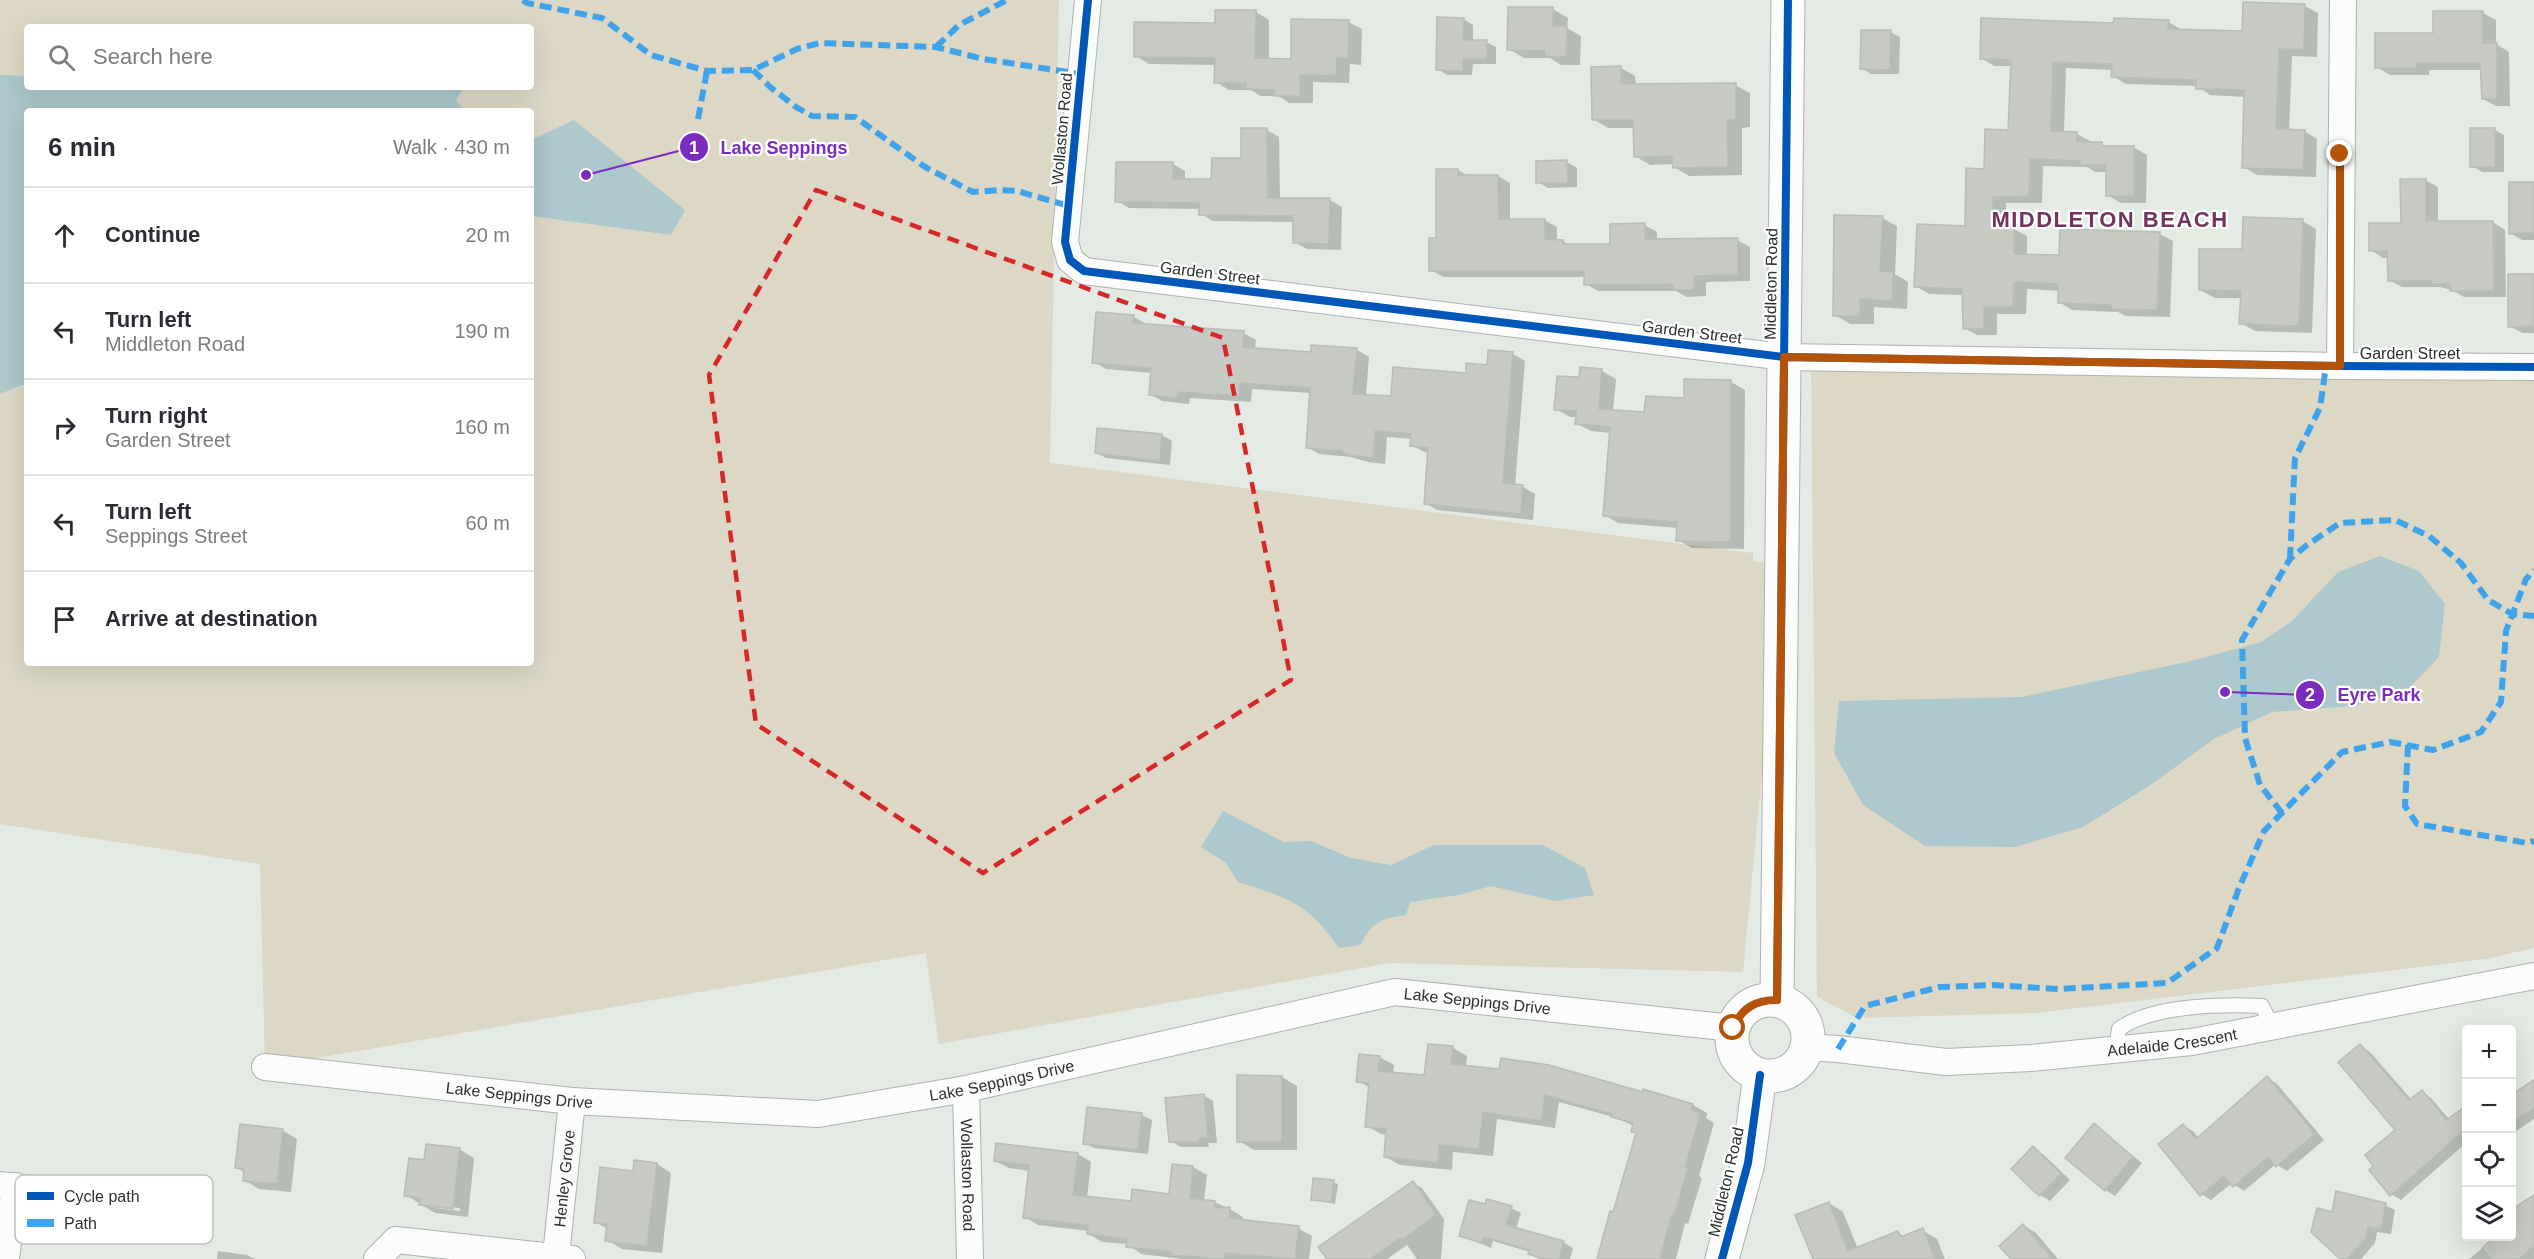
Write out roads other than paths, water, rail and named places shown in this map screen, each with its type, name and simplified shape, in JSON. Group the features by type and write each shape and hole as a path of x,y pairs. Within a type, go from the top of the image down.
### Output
{"main road":[{"name":"Middleton Road","path":"1777,1000 1788,0"},
{"path":"1763,1000 1777,1000 1791,1006 1802,1018 1808,1032 1806,1047 1800,1061 1789,1071 1775,1076 1760,1075 1746,1069 1737,1057 1732,1043 1733,1028 1739,1015 1750,1005 1763,1000"},
{"name":"Middleton Road","path":"1722,1259 1748,1163 1760,1075"}],"street":[{"name":"Wollaston Road","path":"1070,260 1065,242 1088,0"},
{"path":"2340,366 2343,0"},
{"name":"Garden Street","path":"1070,260 1084,271 1784,357 2534,367"},
{"name":"Adelaide Crescent","path":"1806,1047 1838,1048 1946,1062 2031,1058 2192,1042 2534,976"},
{"name":"Lake Seppings Drive","path":"265,1067 572,1101 818,1114 966,1089 1395,992 1733,1028"},
{"name":"Wollaston Road","path":"966,1089 976,1258"},
{"name":"Henley Grove","path":"377,1259 396,1240 564,1257 572,1101"},
{"path":"6,1259 8,1186"}],"water":[{"path":"0,75 24,76 24,90 462,90 456,100 463,108 24,108 24,384 0,394"},
{"path":"574,120 685,210 671,235 534,216 534,139"},
{"path":"2380,556 2419,571 2445,604 2439,657 2409,688 2354,706 2272,712 2214,739 2149,786 2083,827 2015,847 1925,846 1863,805 1834,753 1839,701 2022,697 2191,661 2261,642 2292,621 2338,572"},
{"path":"1223,811 1284,842 1311,841 1351,858 1391,865 1434,845 1543,845 1585,868 1594,895 1555,901 1491,886 1459,895 1410,902 1406,915 1383,920 1373,926 1361,945 1339,948 1307,912 1284,898 1238,882 1226,863 1201,847"}],"place":[{"name":"Lake Seppings","path":"586,175"},
{"name":"Eyre Park","path":"2225,692"}],"district":[{"name":"MIDDLETON BEACH","path":"2110,219"}]}
